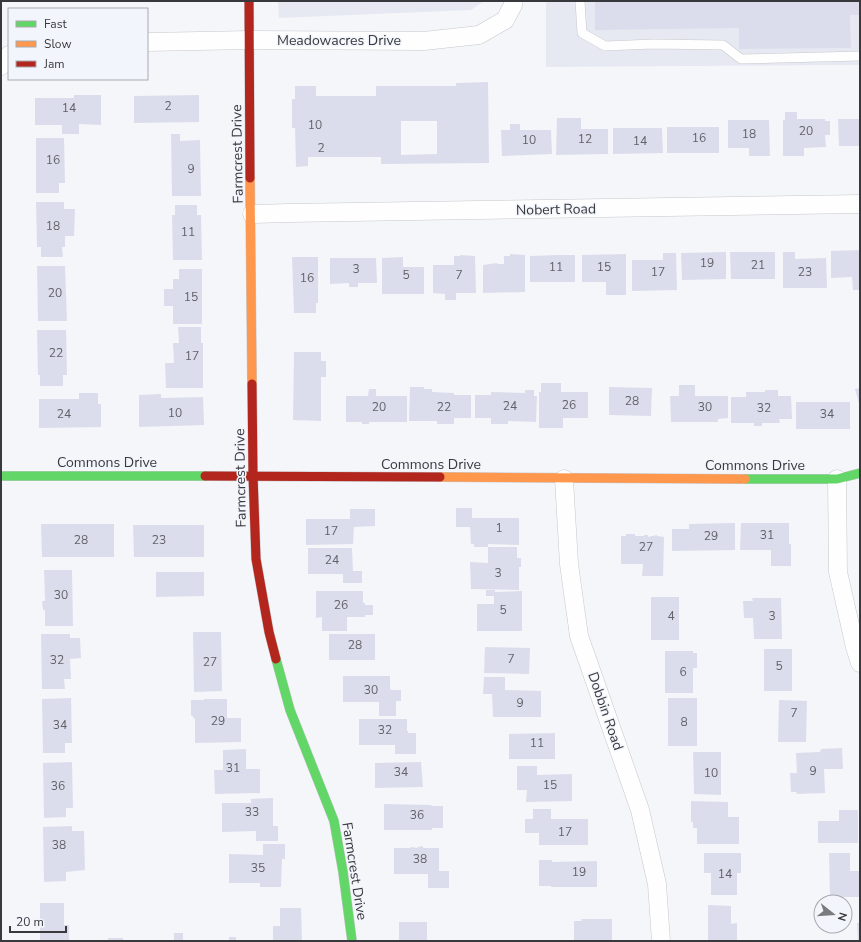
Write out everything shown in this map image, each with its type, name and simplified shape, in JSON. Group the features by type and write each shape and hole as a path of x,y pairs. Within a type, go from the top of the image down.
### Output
{"street":[{"name":"Farmcrest Drive","path":"250,1 253,475 256,559 269,632 290,710 334,821 343,872 352,941"},
{"name":"Meadowacres Drive","path":"148,42 250,40 424,41 479,34 505,20 513,5 513,1"},
{"path":"1,66 8,56"},
{"name":"Nobert Road","path":"252,214 860,204"},
{"name":"Commons Drive","path":"1,476 253,475 837,479 860,473"},
{"name":"Dobbin Road","path":"564,478 569,564 579,636 640,810 657,884 661,941"},
{"path":"837,479 838,572 860,663"}],"lane":[{"path":"580,1 582,33 605,46 653,44 723,45 741,59 860,56"}],"shaded area":[{"path":"278,1 484,1 471,10 279,18"},
{"path":"546,1 860,1 860,65 546,67"}],"building":[{"path":"595,1 860,1 860,15 850,15 851,48 739,49 739,28 595,30"},
{"path":"488,82 489,163 381,164 381,157 308,157 308,166 296,167 295,128 292,128 292,99 295,99 295,86 316,86 316,96 376,96 376,86 456,86 456,83","holes":["401,121 437,121 437,154 401,155"]},
{"path":"74,95 101,95 101,125 79,124 79,134 62,134 62,125 35,125 35,98 74,98"},
{"path":"199,95 199,122 134,123 134,96"},
{"path":"785,112 797,112 797,119 825,119 825,121 830,121 830,135 825,135 826,147 804,148 804,156 783,156 783,120 785,120"},
{"path":"557,118 581,118 581,129 608,129 608,154 556,155"},
{"path":"838,119 860,119 860,146 839,146"},
{"path":"728,120 769,120 770,156 749,156 749,148 728,148"},
{"path":"510,124 520,124 520,130 551,130 552,154 502,156 501,130 510,130"},
{"path":"667,127 719,127 719,153 667,153"},
{"path":"613,128 662,128 663,153 613,154"},
{"path":"171,134 180,134 180,141 200,140 201,196 172,196"},
{"path":"36,138 64,138 65,183 59,183 59,193 36,193"},
{"path":"36,202 64,202 64,209 75,209 74,236 65,236 65,247 62,247 63,257 41,257 41,247 37,247"},
{"path":"175,205 197,205 197,215 201,215 202,260 173,260 172,215 175,215"},
{"path":"860,250 860,290 853,290 852,277 831,278 831,251"},
{"path":"726,252 726,279 682,280 681,253"},
{"path":"730,252 775,252 775,279 731,279"},
{"path":"783,252 795,252 795,259 826,258 827,288 783,288"},
{"path":"663,253 676,253 677,290 632,291 632,260 663,260"},
{"path":"510,254 525,255 525,292 483,293 483,265 497,263 504,264 504,256 510,256"},
{"path":"626,254 626,295 606,295 606,282 582,282 582,255"},
{"path":"575,255 575,282 530,282 530,256"},
{"path":"454,256 475,256 476,293 456,293 456,300 445,300 445,294 433,293 433,265 454,265"},
{"path":"292,257 318,257 318,303 316,303 316,313 294,313"},
{"path":"403,257 403,267 424,267 424,294 382,294 382,258"},
{"path":"330,258 376,258 377,283 358,283 358,287 349,287 349,283 330,284"},
{"path":"37,266 65,266 67,321 38,321"},
{"path":"179,269 202,269 202,324 173,324 173,306 164,306 164,289 173,289 173,279 179,279"},
{"path":"178,327 201,327 201,343 203,343 203,388 166,388 165,363 174,363 173,343 179,343"},
{"path":"37,330 66,330 67,375 63,375 63,386 40,386 40,375 38,375"},
{"path":"294,352 321,352 321,361 326,361 326,377 321,377 321,421 293,420"},
{"path":"541,383 561,383 561,392 588,392 588,418 563,418 563,428 539,428 539,392 541,392"},
{"path":"679,385 695,385 695,396 728,396 728,418 718,419 718,422 671,422 670,396 679,396"},
{"path":"410,387 424,387 424,389 432,389 432,392 454,393 454,395 471,395 471,418 454,418 454,424 437,424 437,421 409,421"},
{"path":"609,387 652,388 651,416 609,415"},
{"path":"860,388 860,407 855,389"},
{"path":"369,389 376,389 376,396 407,396 407,422 369,422 369,424 362,424 362,422 346,422 346,396 368,396"},
{"path":"525,390 534,390 534,396 537,396 536,422 508,421 508,424 491,424 491,418 475,418 475,395 491,395 491,392 525,393"},
{"path":"765,390 778,390 778,396 791,396 792,419 779,419 780,423 762,423 762,426 754,426 754,423 731,423 731,397 746,397 746,392 765,392"},
{"path":"79,393 98,393 98,404 101,404 101,427 39,428 39,399 79,399"},
{"path":"161,394 161,398 203,397 204,425 139,427 139,395"},
{"path":"796,402 850,402 850,429 796,429"},
{"path":"456,508 472,508 472,518 519,518 519,545 488,544 488,547 474,547 474,544 471,544 470,527 456,527"},
{"path":"350,509 375,509 375,526 354,527 353,544 306,545 306,519 350,519"},
{"path":"735,523 735,550 672,551 672,529 689,529 689,524"},
{"path":"741,523 789,523 791,566 771,566 771,550 740,550"},
{"path":"41,524 114,524 114,557 42,557"},
{"path":"133,525 204,525 204,557 134,557"},
{"path":"626,534 635,534 635,536 648,535 648,537 657,535 664,537 663,576 642,576 643,564 621,564 621,536 626,536"},
{"path":"488,547 517,547 517,558 521,558 521,567 519,567 519,590 471,589 470,562 488,563"},
{"path":"308,548 352,548 353,571 362,571 362,583 343,583 343,574 308,574"},
{"path":"44,570 72,570 73,626 45,626 45,610 43,610 42,601 45,601"},
{"path":"156,572 204,572 204,596 156,597"},
{"path":"486,590 495,590 495,592 522,591 522,631 477,631 477,604 494,604 494,596 486,596"},
{"path":"316,591 363,591 363,603 365,603 365,605 373,605 373,615 365,615 365,617 347,617 347,631 322,631 322,617 316,618"},
{"path":"651,597 679,597 679,640 651,640"},
{"path":"752,598 781,598 782,639 754,639 753,618 744,618 743,601 753,601"},
{"path":"193,632 221,632 222,691 194,692"},
{"path":"41,634 70,634 70,638 80,638 81,658 70,659 71,679 64,679 65,689 42,689"},
{"path":"329,634 375,634 375,660 329,660"},
{"path":"485,647 530,648 529,674 484,673"},
{"path":"764,649 792,649 792,691 764,691"},
{"path":"665,651 693,651 693,653 697,653 697,668 693,668 693,693 665,693"},
{"path":"343,676 390,676 391,690 401,690 401,701 396,701 396,716 379,716 379,702 343,702"},
{"path":"484,677 505,677 505,690 541,691 541,717 493,717 492,694 483,694"},
{"path":"71,698 72,743 65,743 65,753 43,753 42,699"},
{"path":"668,698 697,698 697,746 668,746"},
{"path":"227,699 227,718 241,718 241,742 195,743 195,719 191,715 191,700"},
{"path":"779,700 807,701 806,742 778,742"},
{"path":"359,719 407,719 408,733 416,733 416,754 395,754 395,745 359,745"},
{"path":"555,733 555,759 509,759 509,734"},
{"path":"842,748 843,769 824,769 825,793 796,794 797,792 791,792 790,773 797,773 796,753 820,752 821,749"},
{"path":"246,749 246,769 260,769 260,793 215,794 214,770 223,770 223,750"},
{"path":"693,752 721,752 721,795 694,794"},
{"path":"72,762 73,808 66,808 66,817 44,818 43,763"},
{"path":"421,762 423,787 375,788 375,763"},
{"path":"517,766 537,766 537,775 572,774 572,801 526,802 527,790 517,790"},
{"path":"273,798 273,826 278,826 278,841 256,841 256,831 222,832 222,803 251,803 251,799"},
{"path":"691,801 728,802 728,817 739,817 739,844 697,844 697,828 693,828 693,822 691,822"},
{"path":"384,804 443,806 443,828 432,828 432,830 384,830"},
{"path":"533,809 551,809 551,819 588,819 588,845 539,845 539,833 525,833 525,819 533,819"},
{"path":"839,810 858,810 858,843 818,843 818,821 839,821"},
{"path":"72,826 72,831 84,831 85,870 66,872 66,881 44,882 43,827"},
{"path":"263,844 285,844 285,859 282,859 281,887 260,887 260,883 229,883 229,854 263,855"},
{"path":"423,846 423,848 439,848 439,871 449,871 449,888 428,888 428,874 394,874 394,848 417,848"},
{"path":"704,853 741,853 741,873 737,873 737,895 711,895 711,873 704,873"},
{"path":"829,853 850,853 850,871 860,871 860,897 853,897 853,894 830,894"},
{"path":"539,860 552,860 552,862 597,861 597,887 539,886"},
{"path":"40,903 64,903 64,925 69,925 69,941 40,941"},
{"path":"708,905 731,906 731,924 737,923 737,941 708,941"},
{"path":"280,908 301,908 302,941 273,941 273,926 280,926"},
{"path":"581,919 612,919 612,941 574,941 574,921 582,921"},
{"path":"399,922 427,922 427,941 399,941"},
{"path":"857,923 860,923 860,941 858,941"},
{"path":"174,933 183,933 183,941 174,941"},
{"path":"229,937 236,937 236,941 229,941"},
{"path":"108,938 123,938 123,941 108,941"}],"traffic: fast":[{"path":"745,479 837,479 860,473"},
{"path":"1,476 205,476"},
{"path":"276,659 290,710 334,821 343,872 352,941"}],"traffic: slow":[{"path":"250,178 252,384"},
{"path":"440,477 745,479"}],"traffic: jam":[{"path":"249,1 250,178"},
{"path":"252,384 256,559 269,632 276,659"},
{"path":"205,476 440,477"}]}
